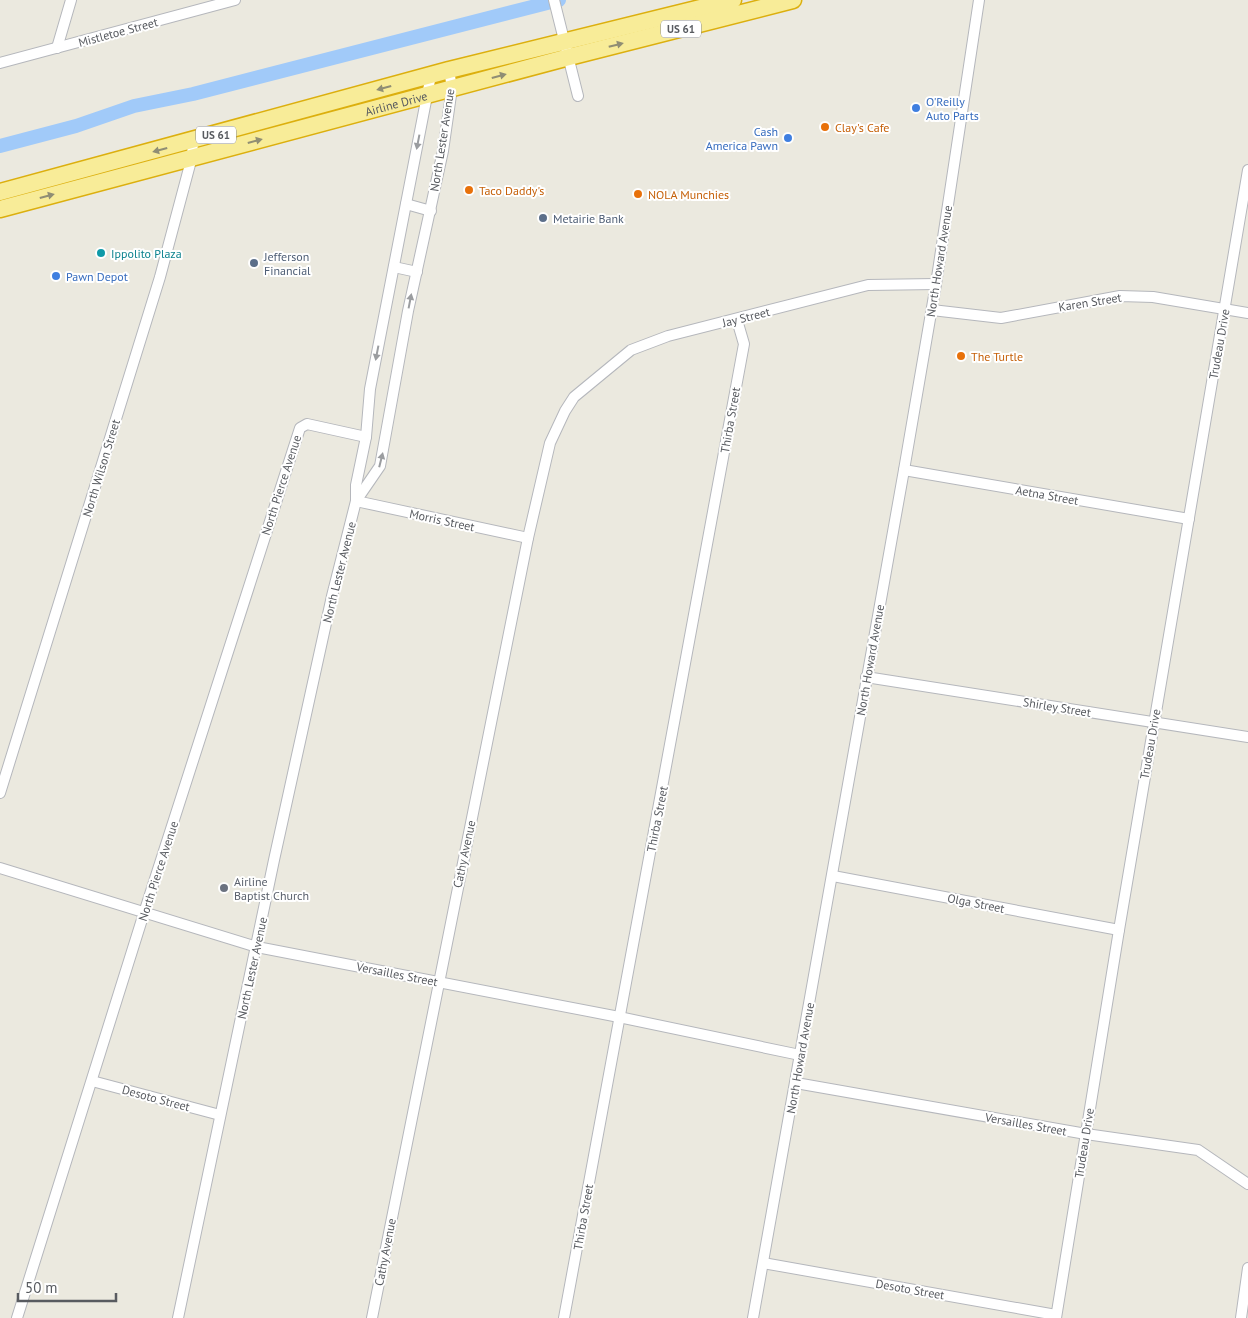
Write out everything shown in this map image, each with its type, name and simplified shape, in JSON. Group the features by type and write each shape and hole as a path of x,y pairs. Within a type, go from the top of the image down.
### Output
{"highway":[{"name":"Airline Drive","path":"0,192 452,88 567,50 733,0"},
{"name":"Airline Drive","path":"0,209 449,70 567,50 793,0"}],"street":[{"path":"57,48 71,0"},
{"name":"Mistletoe Street","path":"0,63 235,0"},
{"path":"554,0 578,96"},
{"name":"North Howard Avenue","path":"753,1318 932,310 979,0"},
{"name":"North Lester Avenue","path":"356,502 380,466 417,272 439,173 452,88 449,70"},
{"name":"North Lester Avenue","path":"178,1318 328,615 356,502 356,485 366,437 370,389 431,75"},
{"name":"North Wilson Street","path":"0,793 160,277 192,149"},
{"name":"Trudeau Drive","path":"1056,1316 1119,930 1248,170"},
{"name":"North Lester Avenue","path":"406,204 431,211"},
{"path":"394,267 417,272"},
{"name":"Jay Street","path":"574,397 631,350 668,336 737,320 868,285 936,284"},
{"name":"Karen Street","path":"932,310 1001,318 1120,296 1153,297 1248,313"},
{"name":"Thirba Street","path":"564,1318 744,344 737,320"},
{"name":"Cathy Avenue","path":"372,1318 528,538 550,443 574,397"},
{"name":"North Pierce Avenue","path":"17,1318 250,579 303,426 306,424 366,437"},
{"name":"Aetna Street","path":"904,470 1189,519"},
{"name":"Morris Street","path":"356,502 528,538"},
{"name":"Shirley Street","path":"866,677 1248,737"},
{"name":"Versailles Street","path":"0,868 257,947 619,1017 800,1055"},
{"name":"Olga Street","path":"832,876 1119,930"},
{"name":"Desoto Street","path":"92,1081 220,1115"},
{"name":"Versailles Street","path":"796,1083 1086,1134 1198,1150 1248,1184"},
{"name":"Desoto Street","path":"763,1263 1056,1316"},
{"path":"1241,1318 1248,1268"}],"waterway":[{"path":"0,146 76,126 134,106 193,94 559,0"}],"place":[{"name":"O'Reilly Auto Parts","path":"916,108"},
{"name":"Clay's Cafe","path":"825,127"},
{"name":"Cash America Pawn","path":"788,138"},
{"name":"Taco Daddy's","path":"469,190"},
{"name":"NOLA Munchies","path":"638,194"},
{"name":"Metairie Bank","path":"543,218"},
{"name":"Ippolito Plaza","path":"101,253"},
{"name":"Jefferson Financial","path":"254,263"},
{"name":"Pawn Depot","path":"56,276"},
{"name":"The Turtle","path":"961,356"},
{"name":"Airline Baptist Church","path":"224,888"}]}
